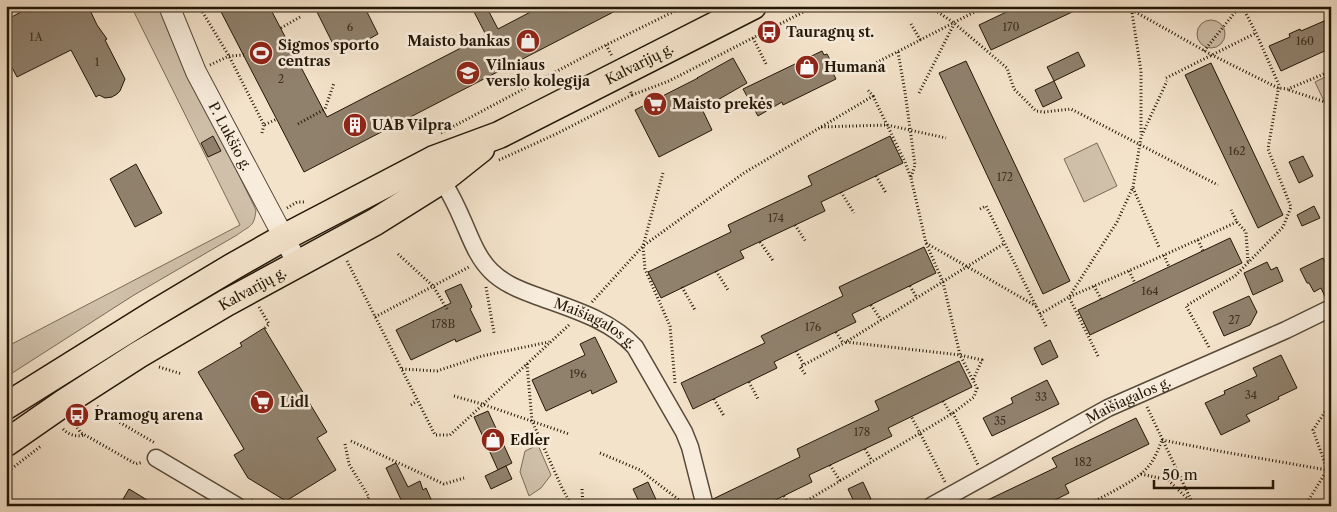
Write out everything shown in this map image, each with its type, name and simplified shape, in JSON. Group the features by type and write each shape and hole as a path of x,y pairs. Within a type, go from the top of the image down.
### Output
{"main road":[{"name":"Kalvarijų g.","path":"6,406 155,313 283,238 434,159 499,135 753,6"},
{"name":"Kalvarijų g.","path":"6,444 65,402 138,355 226,303 375,222 442,180 499,135"}],"street":[{"name":"P. Lukšio g.","path":"168,6 196,72 298,264"},
{"name":"Maišiagalos g.","path":"442,180 456,204 481,260 501,280 514,287 582,313 619,332 635,347 684,432 690,447 704,506"},
{"name":"Maišiagalos g.","path":"931,506 1108,408 1331,308"},
{"path":"156,458 237,506"}],"path":[{"path":"199,6 229,56 264,125 262,133"},
{"path":"632,95 668,82 815,6"},
{"path":"929,6 954,23 1007,68 1014,89 1036,111 1071,109 1218,185"},
{"path":"864,70 986,6"},
{"path":"1204,50 1241,6 1256,33 1279,85 1268,149 1291,207 1284,227 1235,276 1186,306 1216,361"},
{"path":"1132,8 1212,55 1278,88 1331,104"},
{"path":"1069,297 1117,222 1133,188 1141,137 1140,72 1132,8"},
{"path":"281,28 300,17"},
{"path":"919,92 954,23"},
{"path":"911,24 921,40"},
{"path":"1141,137 1167,80 1256,33"},
{"path":"753,38 767,66"},
{"path":"898,52 915,165 911,178"},
{"path":"196,72 229,56 244,55"},
{"path":"1288,90 1331,70"},
{"path":"298,124 325,109 334,83"},
{"path":"798,506 952,413 974,397 976,388 960,355 943,282 926,243 911,178 873,96 867,89"},
{"path":"347,261 435,435 450,434 582,313 643,246 744,173 873,96"},
{"path":"493,163 556,134 610,106"},
{"path":"264,125 277,119"},
{"path":"820,127 887,125 946,138"},
{"path":"663,173 643,246 645,269 670,326 678,421"},
{"path":"876,176 886,193"},
{"path":"1133,188 1160,248"},
{"path":"841,192 854,213"},
{"path":"980,209 986,206 1047,328"},
{"path":"1231,210 1237,222 1246,232 1248,263"},
{"path":"1040,314 1069,297 1237,222"},
{"path":"795,225 806,242"},
{"path":"1198,240 1203,251"},
{"path":"760,242 774,262"},
{"path":"926,243 1036,306"},
{"path":"805,374 800,367 845,342 1004,243"},
{"path":"398,254 433,286 447,309"},
{"path":"1164,255 1169,267"},
{"path":"375,317 481,260 494,333"},
{"path":"716,271 728,290"},
{"path":"1129,271 1135,283"},
{"path":"910,286 917,298"},
{"path":"1094,286 1101,299"},
{"path":"682,288 695,310"},
{"path":"1069,297 1098,356"},
{"path":"256,302 269,324 264,328"},
{"path":"871,305 881,320"},
{"path":"836,332 845,342 960,355 982,360 973,381"},
{"path":"401,369 437,371 482,356 551,342"},
{"path":"796,351 804,365"},
{"path":"527,363 532,421 572,506"},
{"path":"154,366 182,374"},
{"path":"748,382 758,399"},
{"path":"1141,394 1193,504"},
{"path":"454,396 569,434"},
{"path":"714,399 724,416"},
{"path":"411,405 417,401"},
{"path":"943,401 952,413 984,476"},
{"path":"1327,409 1313,430 1329,471"},
{"path":"911,416 952,494"},
{"path":"73,422 81,433 136,464 156,458"},
{"path":"63,429 72,435 85,435"},
{"path":"351,440 444,484 464,478"},
{"path":"1162,440 1329,471"},
{"path":"1086,506 1148,468 1154,460 1162,440"},
{"path":"345,444 349,464 369,497 364,506"},
{"path":"865,449 872,462"},
{"path":"600,453 640,470 687,506"},
{"path":"830,466 840,481"},
{"path":"1305,506 1329,471"},
{"path":"1141,474 1168,480 1193,504"},
{"path":"582,489 583,506"},
{"path":"784,496 790,506"}],"shaded area":[{"path":"131,6 159,6 182,60 256,210 253,223 237,235 134,295 6,377 6,344 8,346 240,225"},
{"path":"1211,20 1221,24 1225,34 1221,44 1211,48 1201,44 1197,34 1201,24"},
{"path":"1331,74 1331,116 1315,82"},
{"path":"1097,143 1117,186 1084,202 1064,159"},
{"path":"538,445 551,475 541,488 529,496 520,472 525,451"}],"building":[{"path":"32,6 88,6 97,25 107,39 105,40 125,79 117,94 105,98 99,95 96,97 71,50 17,77 6,56 6,20"},
{"path":"218,6 269,6 327,117 486,35 471,6 486,6 498,29 542,6 625,6 304,172"},
{"path":"314,6 364,6 378,34 347,51 343,44 335,48"},
{"path":"1019,6 1085,6 991,50 979,25"},
{"path":"1331,18 1331,48 1281,71 1269,46 1290,37 1289,34 1300,29 1301,31"},
{"path":"822,51 824,55 827,54 835,69 832,71 836,79 783,105 782,102 758,116 743,89"},
{"path":"1078,52 1085,66 1054,81 1047,67"},
{"path":"733,58 747,83 702,109 712,130 659,157 635,110"},
{"path":"966,61 1070,281 1043,294 939,73"},
{"path":"1211,63 1283,215 1258,228 1185,75"},
{"path":"1054,81 1062,98 1043,107 1035,90"},
{"path":"213,136 221,151 208,157 201,143"},
{"path":"890,136 903,163 821,202 825,211 740,251 744,258 661,298 648,272 731,232 728,225 812,185 808,176"},
{"path":"1303,156 1313,176 1299,183 1289,162"},
{"path":"136,164 162,213 135,227 110,179"},
{"path":"1314,206 1320,218 1302,226 1297,215"},
{"path":"1230,238 1242,263 1090,335 1078,310"},
{"path":"924,247 936,273 852,314 856,322 774,362 777,368 693,409 681,383 765,343 761,336 843,296 839,287"},
{"path":"1323,258 1331,274 1331,298 1326,299 1321,288 1314,292 1300,269"},
{"path":"1267,262 1271,270 1277,267 1283,281 1253,295 1244,273"},
{"path":"461,284 472,307 470,309 481,331 456,342 455,339 411,360 396,330 451,303 445,291"},
{"path":"1249,296 1257,312 1250,325 1224,336 1213,312"},
{"name":"Lidl","path":"264,328 327,432 317,438 336,470 286,501 248,478 234,455 244,449 198,372 242,346 240,343"},
{"path":"595,337 617,382 592,394 591,390 546,411 532,380 585,355 580,344"},
{"path":"1050,340 1058,357 1042,365 1034,348"},
{"path":"1281,355 1297,388 1246,415 1250,421 1221,435 1205,403 1225,394 1224,391 1257,376 1253,368"},
{"path":"959,361 972,387 888,428 892,436 809,475 812,482 763,506 715,506 713,499 800,457 797,449 879,410 875,401"},
{"path":"1047,380 1059,404 992,436 983,418 1013,403 1011,398"},
{"name":"Edler","path":"488,411 512,463 498,470 474,417"},
{"path":"1136,418 1149,444 1065,485 1069,493 1043,506 975,506 1057,467 1052,458"},
{"path":"396,463 408,487 420,481 423,490 426,488 434,506 404,506 386,468"},
{"path":"506,466 512,479 491,489 485,476"},
{"path":"648,482 659,506 641,506 633,489"},
{"path":"863,482 871,499 856,506 848,489"},
{"path":"129,489 134,492 157,506 119,506"}],"place":[{"name":"Tauragnų st.","path":"769,32"},
{"name":"Maisto bankas","path":"528,41"},
{"name":"Sigmos sporto centras","path":"261,53"},
{"name":"Humana","path":"807,67"},
{"name":"Vilniaus verslo kolegija","path":"468,73"},
{"name":"Maisto prekės","path":"655,104"},
{"name":"UAB Vilpra","path":"355,125"},
{"name":"Lidl","path":"262,402"},
{"name":"Pramogų arena","path":"77,415"},
{"name":"Edler","path":"493,440"}]}
